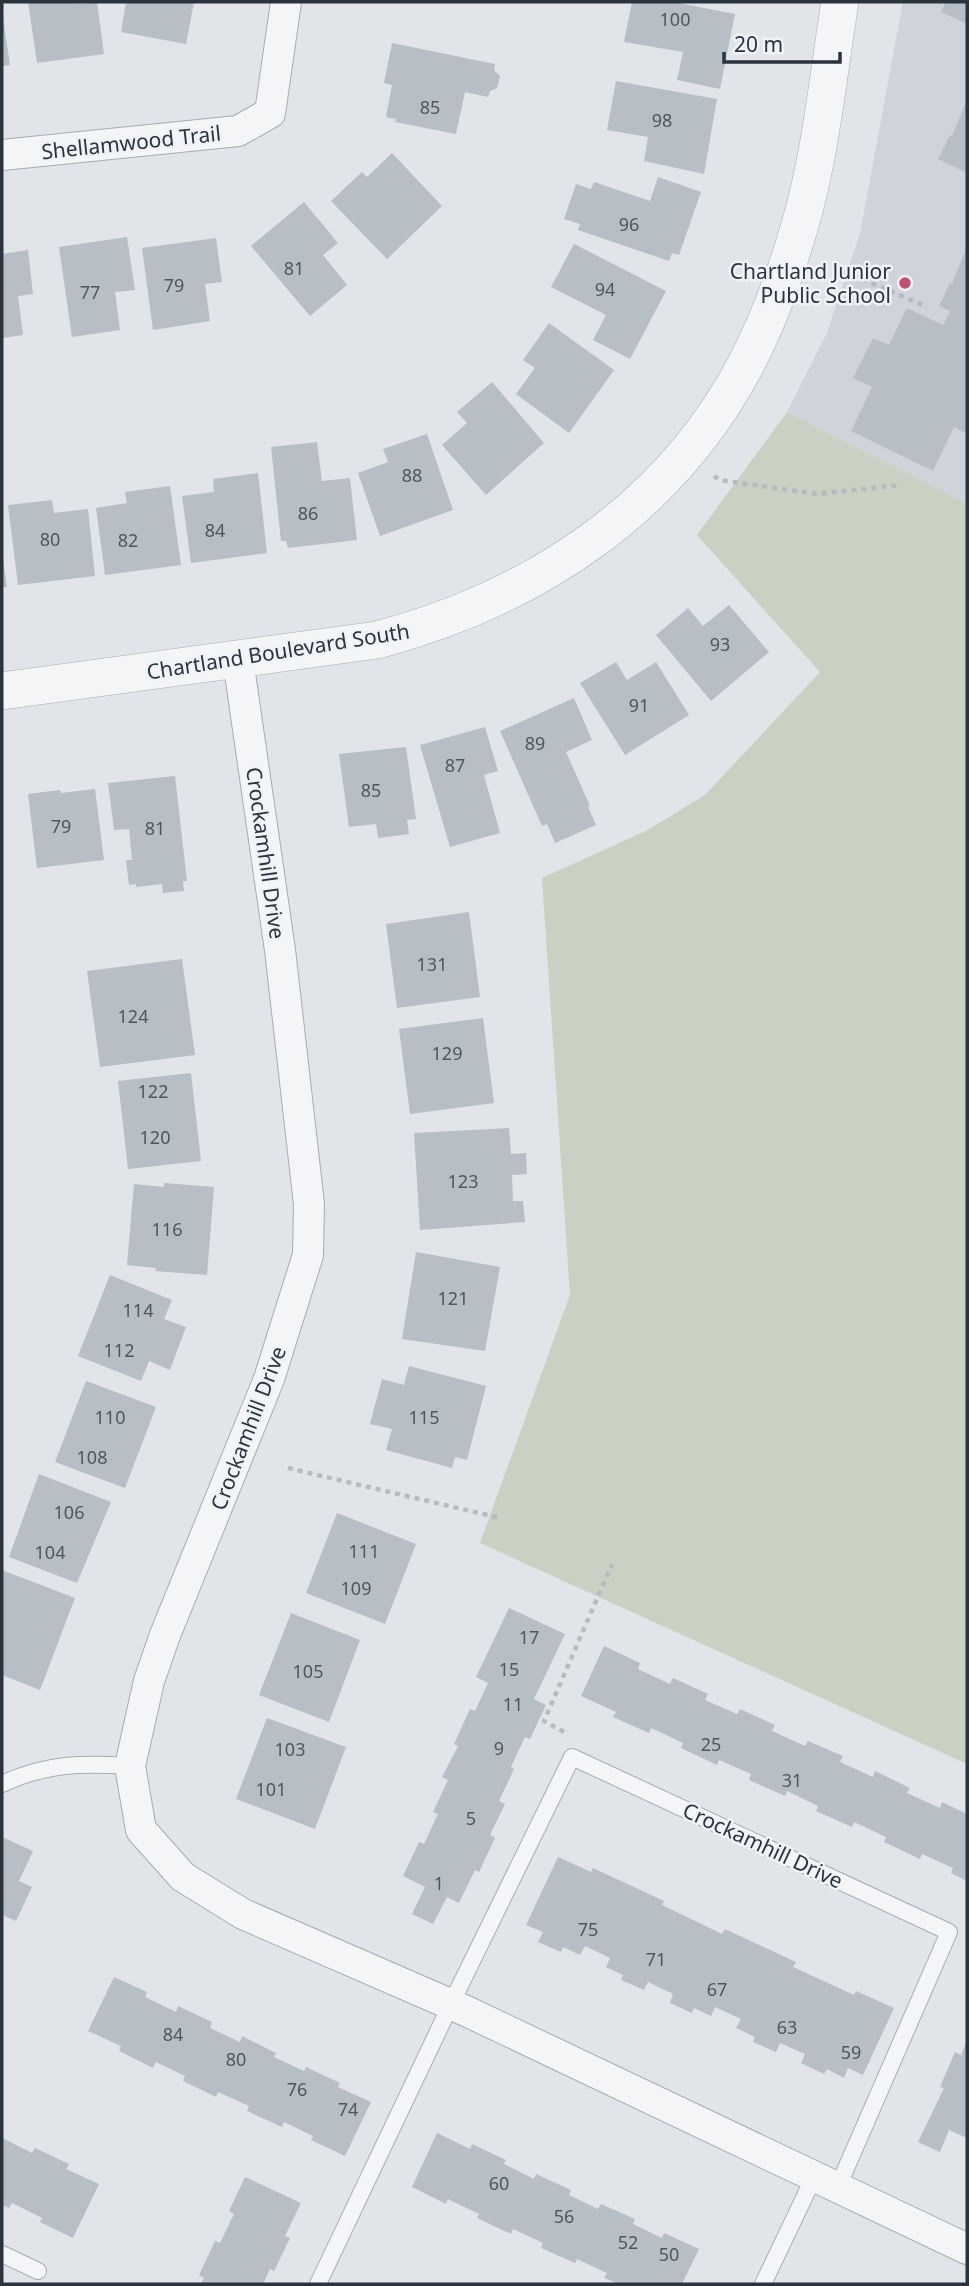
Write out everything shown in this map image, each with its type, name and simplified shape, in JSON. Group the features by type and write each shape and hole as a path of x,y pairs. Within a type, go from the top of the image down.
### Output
{"street":[{"name":"Shellamwood Trail","path":"2,155 238,131 270,113 286,2"},
{"name":"Chartland Boulevard South","path":"2,691 377,640 420,629 466,612 517,588 572,556 616,524 686,454 720,409 746,364 779,290 812,177 840,2"},
{"name":"Crockamhill Drive","path":"238,660 280,950 309,1204 308,1255 270,1379 165,1635 149,1681 130,1766 141,1830 183,1877 243,1914 451,2004 967,2249"}],"lane":[{"path":"318,2284 572,1756"},
{"name":"Crockamhill Drive","path":"572,1756 949,1931 825,2183 763,2284"},
{"path":"2,1784 59,1765 92,1763 130,1766"},
{"path":"2,2254 38,2271"}],"path":[{"path":"835,267 927,307"},
{"path":"686,454 720,480 817,494 901,485"},
{"path":"288,1468 500,1518"},
{"path":"572,1756 577,1739 544,1721 612,1564"}],"shaded area":[{"name":"Chartland Junior Public School","path":"903,2 967,2 967,504 787,412 827,333 860,233"}],"green space":[{"path":"787,412 967,504 967,1764 480,1543 570,1295 542,878 646,831 705,795 820,672 697,535"}],"building":[{"path":"28,2 97,2 104,54 37,63"},
{"path":"126,2 194,2 186,44 121,32"},
{"path":"632,2 673,2 735,14 720,89 677,80 683,52 624,42"},
{"path":"946,2 967,2 967,24 941,12"},
{"path":"2,10 10,65 2,66"},
{"path":"392,43 495,64 494,70 500,76 497,88 490,91 488,97 465,92 456,134 395,122 396,119 386,117 392,85 384,83"},
{"path":"616,81 717,99 704,174 644,161 648,137 607,130"},
{"path":"967,99 967,173 938,159 950,135 952,136"},
{"path":"392,153 442,206 387,259 331,201 362,172 367,177"},
{"path":"658,177 701,192 679,255 672,253 669,261 578,230 580,224 564,219 576,184 591,189 594,182 650,201"},
{"path":"304,202 338,243 323,255 347,285 310,316 251,246"},
{"path":"127,237 135,290 115,292 120,330 72,337 59,247"},
{"path":"216,238 222,282 205,284 210,321 153,330 142,248"},
{"path":"574,244 666,291 630,359 593,340 606,315 551,287"},
{"path":"967,247 967,434 954,427 933,471 851,431 872,387 853,378 873,338 889,345 907,308 943,325 950,311 939,306 950,283 952,284"},
{"path":"28,250 33,294 18,296 23,335 2,338 2,254"},
{"path":"549,323 614,370 569,433 516,394 535,368 523,360"},
{"path":"492,382 544,443 486,495 442,445 467,423 457,412"},
{"path":"427,434 453,510 380,536 358,473 388,462 383,449"},
{"path":"317,442 322,481 350,478 357,540 288,548 286,541 281,541 271,447"},
{"path":"258,473 267,553 191,563 182,496 214,492 213,479"},
{"path":"170,486 181,565 105,575 96,508 127,503 125,492"},
{"path":"52,500 54,513 88,509 95,576 18,585 8,505"},
{"path":"3,559 7,587 2,587"},
{"path":"729,605 769,652 711,701 656,635 688,608 703,626"},
{"path":"616,662 627,680 656,662 689,715 625,755 580,683"},
{"path":"574,698 592,740 566,752 596,825 555,843 547,824 542,826 500,731"},
{"path":"485,727 498,771 484,775 500,833 450,847 420,745"},
{"path":"406,747 416,819 407,820 409,834 378,838 376,824 349,827 339,754"},
{"path":"175,776 187,881 183,881 184,891 163,893 162,884 136,887 136,884 129,885 126,860 132,860 129,829 114,830 108,783"},
{"path":"95,789 104,860 37,868 28,794"},
{"path":"469,912 480,997 397,1008 386,924"},
{"path":"182,959 195,1055 100,1067 87,971"},
{"path":"483,1018 494,1103 410,1114 399,1029"},
{"path":"191,1073 201,1161 128,1169 118,1081"},
{"path":"509,1128 511,1154 526,1153 527,1174 512,1175 513,1201 523,1201 525,1222 420,1230 414,1133"},
{"path":"164,1183 214,1187 207,1275 155,1271 156,1268 127,1265 134,1184 164,1187"},
{"path":"416,1252 500,1267 485,1351 402,1339"},
{"path":"110,1275 172,1300 164,1319 186,1327 170,1370 149,1361 141,1381 78,1356"},
{"path":"409,1366 486,1386 467,1460 455,1457 452,1468 386,1450 392,1429 370,1424 382,1379 404,1385"},
{"path":"86,1381 156,1407 125,1488 55,1462"},
{"path":"39,1474 111,1502 77,1583 9,1557"},
{"path":"337,1513 416,1544 385,1624 306,1593"},
{"path":"2,1570 75,1598 40,1690 2,1675"},
{"path":"509,1608 565,1634 534,1699 546,1705 530,1739 525,1737 499,1801 505,1804 490,1835 495,1838 479,1872 475,1870 459,1903 447,1897 433,1924 412,1914 425,1887 403,1876 419,1842 424,1844 438,1814 433,1812 448,1780 442,1777 458,1746 454,1744 470,1709 475,1711 488,1683 476,1677"},
{"path":"291,1613 360,1640 329,1722 259,1695"},
{"path":"604,1646 640,1663 638,1669 670,1684 673,1678 708,1694 705,1700 737,1714 740,1709 775,1725 772,1731 805,1746 808,1741 843,1756 840,1762 873,1777 875,1771 910,1788 907,1793 940,1808 942,1802 967,1814 967,1881 951,1873 953,1868 922,1854 920,1859 884,1842 886,1837 854,1822 852,1827 816,1811 818,1806 787,1791 785,1796 749,1780 751,1774 719,1760 717,1765 681,1748 683,1743 651,1728 649,1733 613,1717 616,1712 581,1696"},
{"path":"267,1718 346,1747 315,1829 236,1799"},
{"path":"2,1837 33,1851 19,1881 32,1887 16,1921 2,1915"},
{"path":"558,1857 591,1872 593,1868 664,1901 662,1905 722,1934 725,1929 796,1962 793,1967 854,1995 856,1991 894,2008 863,2075 848,2068 844,2078 827,2069 824,2074 801,2063 805,2054 780,2043 776,2052 753,2042 755,2037 736,2028 741,2019 715,2007 711,2016 694,2008 692,2013 670,2003 673,1994 648,1982 644,1990 621,1980 623,1975 606,1967 610,1958 585,1946 580,1955 563,1947 561,1952 538,1942 543,1932 526,1925"},
{"path":"114,1977 147,1992 145,1997 176,2012 178,2006 212,2022 210,2028 240,2042 242,2036 276,2053 274,2057 304,2071 306,2067 340,2083 338,2087 371,2102 345,2156 311,2140 313,2136 284,2122 282,2127 247,2111 249,2106 218,2092 216,2097 183,2081 185,2076 156,2062 153,2068 119,2051 121,2046 88,2031"},
{"path":"967,2040 967,2138 949,2130 940,2152 918,2142 944,2088 940,2087 955,2052 961,2055"},
{"path":"437,2133 470,2149 472,2144 506,2160 504,2164 534,2179 536,2174 571,2190 569,2195 598,2209 601,2204 635,2219 633,2224 662,2238 664,2233 699,2249 682,2284 619,2284 604,2278 607,2273 577,2259 575,2263 541,2248 543,2243 513,2229 511,2234 477,2218 479,2214 448,2199 446,2204 412,2187"},
{"path":"2,2138 32,2153 35,2148 69,2164 66,2169 99,2184 73,2238 40,2222 42,2218 12,2203 9,2208 2,2205"},
{"path":"245,2177 301,2203 285,2236 290,2238 274,2271 270,2269 263,2284 201,2284 204,2278 199,2275 215,2241 220,2243 234,2214 229,2211"}],"place":[{"name":"Chartland Junior Public School","path":"905,283"}]}
